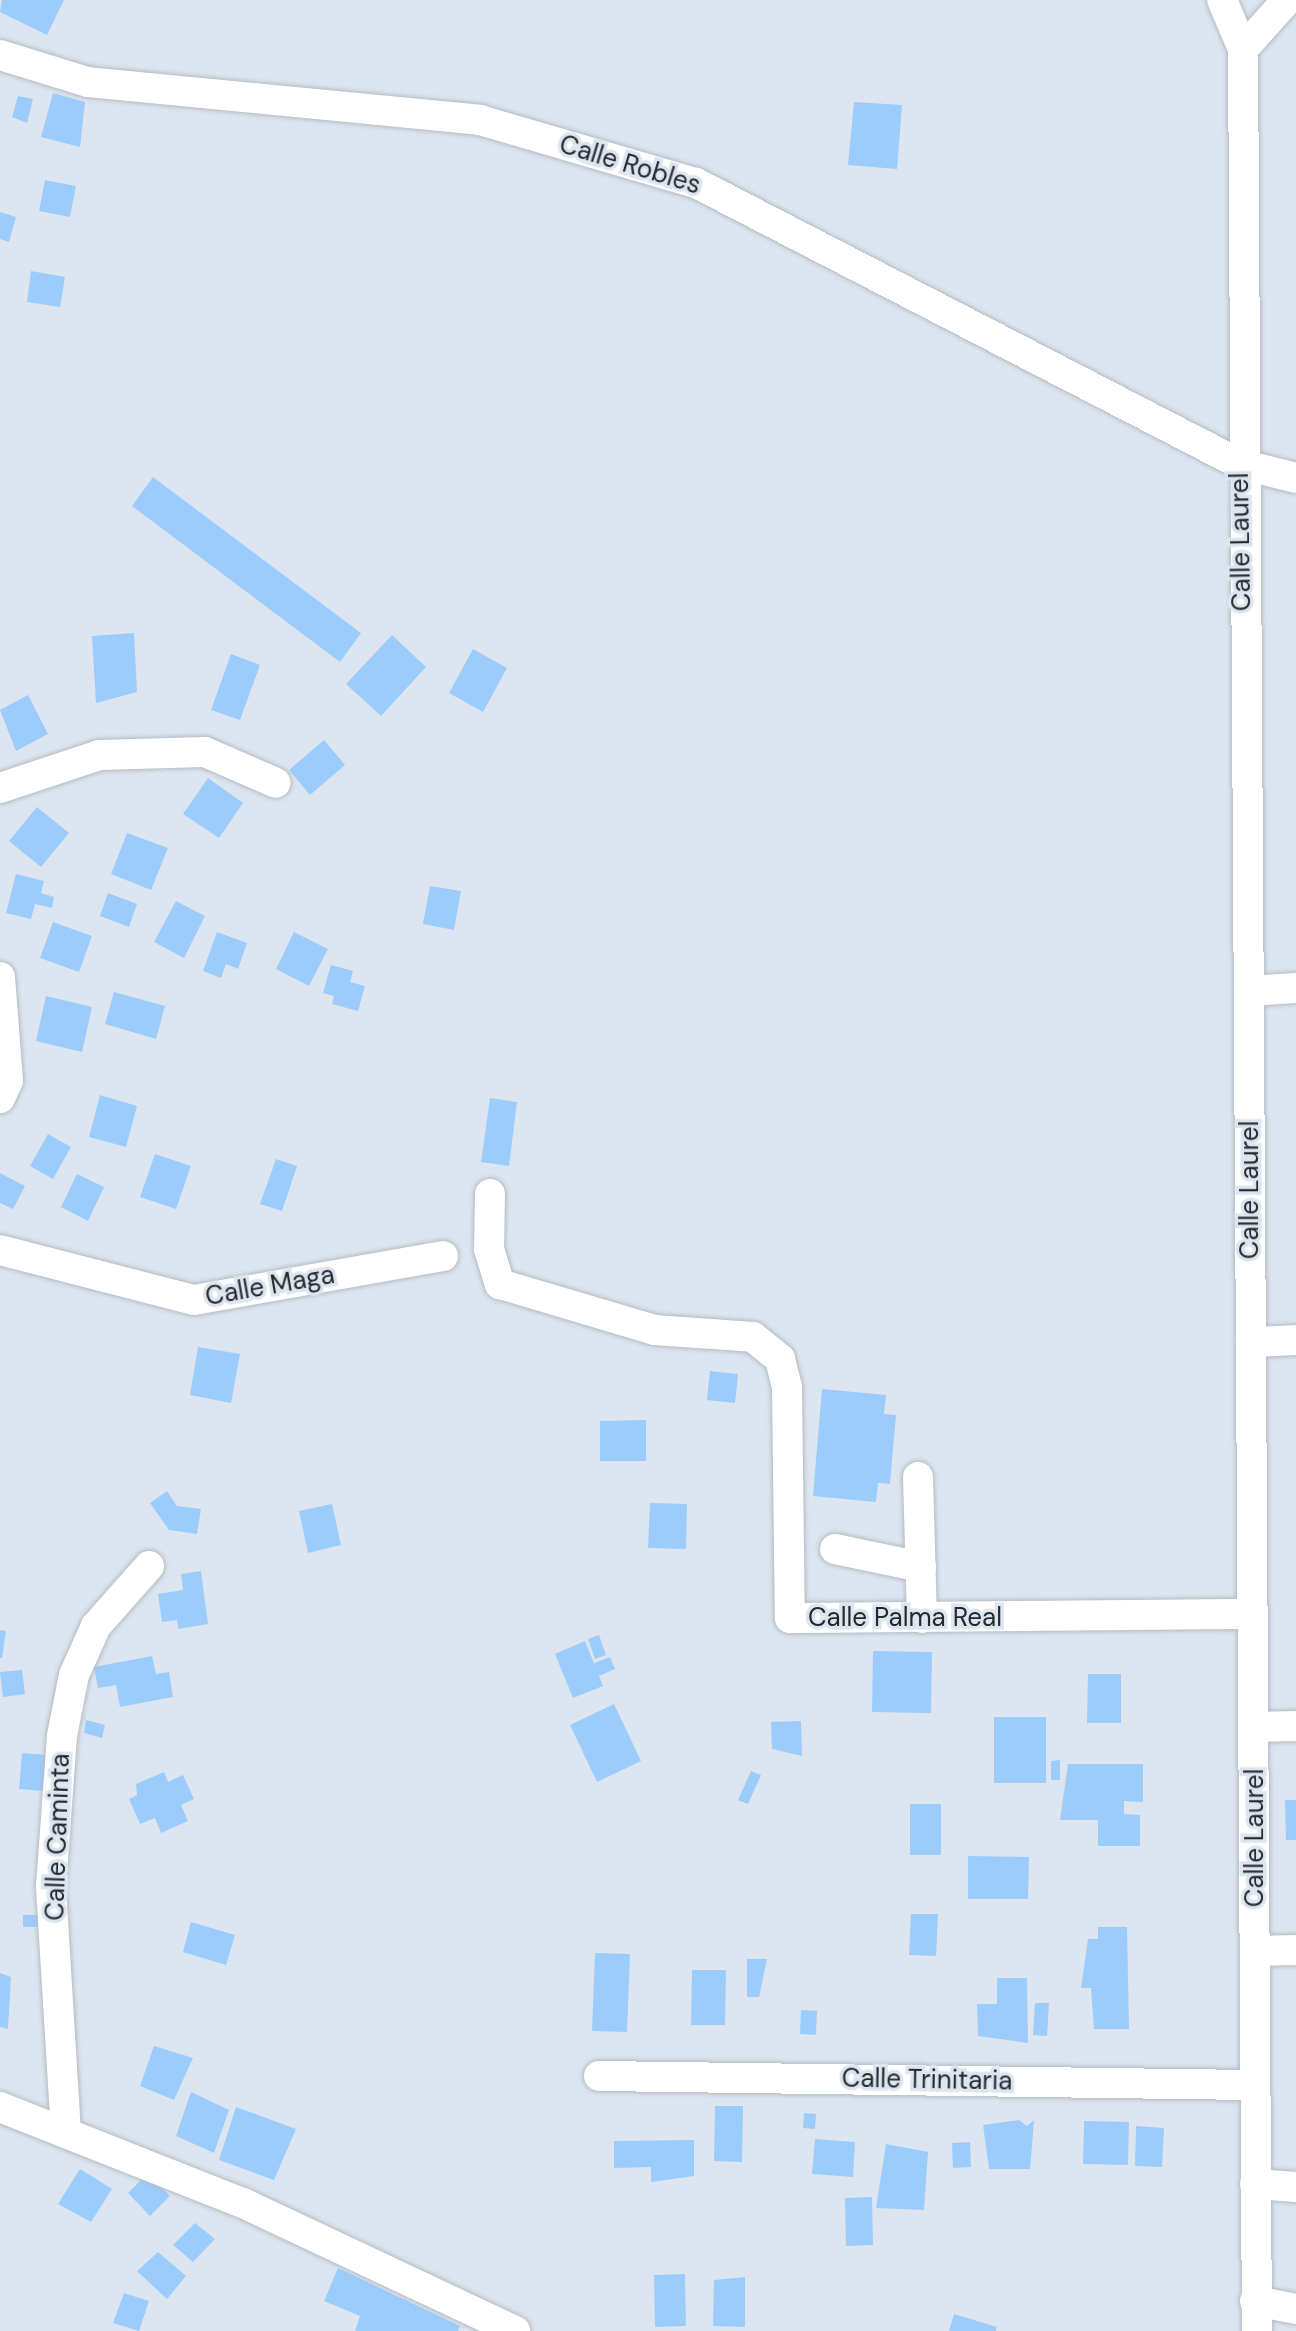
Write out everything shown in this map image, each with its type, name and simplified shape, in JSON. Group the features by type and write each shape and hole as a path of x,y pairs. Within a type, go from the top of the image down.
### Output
{"street":[{"path":"1222,0 1243,49 1287,0"},
{"name":"Calle Laurel","path":"1243,49 1240,464 1249,991 1250,1614 1255,1727 1257,2331"},
{"name":"Calle Robles","path":"0,55 88,82 480,120 696,183 1240,464 1296,478"},
{"path":"0,788 99,755 190,753 240,763 276,783"},
{"path":"0,977 8,1081 0,1098"},
{"path":"1249,991 1296,988"},
{"name":"Calle Palma Real","path":"490,1194 489,1249 500,1284 654,1330 753,1337 780,1359 787,1387 790,1618 1250,1614"},
{"name":"Calle Maga","path":"0,1250 194,1300 443,1256"},
{"path":"1251,1342 1296,1340"},
{"path":"918,1477 922,1618"},
{"path":"835,1549 921,1567"},
{"name":"Calle Caminta","path":"66,2133 51,1886 62,1736 74,1675 96,1626 149,1566"},
{"path":"1255,1727 1296,1726"},
{"path":"1255,1951 1296,1950"},
{"name":"Calle Trinitaria","path":"599,2076 1255,2085"},
{"path":"0,2107 243,2203 478,2326 515,2331"},
{"path":"1255,2184 1296,2187"},
{"path":"1255,2301 1296,2309"}],"building":[{"path":"2,0 64,0 47,35 0,12"},
{"path":"53,93 85,102 80,147 41,137"},
{"path":"18,96 33,99 27,123 12,117"},
{"path":"854,102 902,105 897,169 848,165"},
{"path":"45,180 76,186 70,217 39,211"},
{"path":"0,212 16,217 9,242 0,239"},
{"path":"31,271 65,277 60,307 27,302"},
{"path":"153,477 361,633 340,662 132,506"},
{"path":"134,633 137,692 96,703 92,636"},
{"path":"392,635 426,667 381,716 346,684"},
{"path":"473,649 507,668 483,712 449,693"},
{"path":"231,654 260,665 240,720 211,710"},
{"path":"28,695 48,734 16,751 0,710"},
{"path":"324,740 345,765 310,795 289,770"},
{"path":"208,778 243,803 219,838 183,814"},
{"path":"37,807 69,833 41,867 9,841"},
{"path":"127,833 168,848 151,890 111,874"},
{"path":"16,874 44,881 41,893 54,897 52,908 35,904 31,919 6,913"},
{"path":"430,886 461,891 454,930 423,924"},
{"path":"108,893 137,904 129,927 100,916"},
{"path":"176,901 205,916 184,958 154,942"},
{"path":"53,922 92,936 79,972 40,958"},
{"path":"217,932 247,943 238,969 226,964 221,978 203,971"},
{"path":"294,932 328,949 309,986 276,969"},
{"path":"331,965 353,971 350,982 365,986 358,1011 332,1004 334,996 323,993"},
{"path":"114,992 165,1006 156,1039 105,1024"},
{"path":"46,996 92,1007 82,1052 36,1041"},
{"path":"100,1095 137,1106 126,1147 89,1137"},
{"path":"490,1098 517,1102 509,1166 481,1162"},
{"path":"48,1134 71,1147 53,1179 30,1166"},
{"path":"155,1154 191,1166 176,1209 140,1197"},
{"path":"276,1159 297,1166 282,1211 260,1204"},
{"path":"0,1173 25,1186 13,1209 0,1203"},
{"path":"77,1174 104,1187 88,1221 61,1207"},
{"path":"198,1347 240,1354 231,1403 190,1395"},
{"path":"710,1371 738,1374 735,1403 707,1400"},
{"path":"822,1389 886,1395 884,1414 896,1415 890,1484 878,1483 876,1502 813,1496"},
{"path":"646,1420 646,1461 600,1461 600,1421"},
{"path":"167,1491 177,1506 201,1509 197,1534 169,1530 150,1503"},
{"path":"650,1503 687,1504 686,1549 648,1548"},
{"path":"332,1504 341,1545 308,1553 299,1511"},
{"path":"201,1571 208,1624 178,1629 177,1620 162,1622 158,1594 183,1590 181,1574"},
{"path":"0,1630 6,1631 2,1658 0,1658"},
{"path":"599,1635 606,1655 595,1659 588,1639"},
{"path":"585,1641 594,1663 610,1657 615,1669 599,1676 603,1686 573,1698 555,1654"},
{"path":"873,1651 932,1652 931,1713 872,1712"},
{"path":"152,1656 156,1674 169,1672 173,1697 120,1707 116,1685 98,1688 94,1667"},
{"path":"22,1670 25,1694 3,1697 0,1672"},
{"path":"1088,1674 1121,1674 1121,1723 1087,1723"},
{"path":"614,1704 641,1761 597,1782 570,1725"},
{"path":"994,1717 1046,1717 1046,1783 994,1783"},
{"path":"86,1720 105,1725 102,1738 84,1733"},
{"path":"801,1721 802,1756 772,1749 771,1722"},
{"path":"22,1753 47,1755 44,1791 19,1789"},
{"path":"1060,1760 1060,1780 1051,1780 1051,1761"},
{"path":"1068,1764 1143,1764 1143,1802 1124,1801 1124,1814 1140,1815 1140,1846 1098,1846 1098,1820 1060,1820"},
{"path":"751,1771 761,1775 748,1804 738,1800"},
{"path":"164,1772 168,1782 183,1775 194,1799 181,1805 188,1821 161,1833 155,1818 140,1824 129,1799 137,1795 136,1784"},
{"path":"1285,1800 1296,1800 1296,1840 1286,1840"},
{"path":"910,1804 941,1804 941,1855 910,1855"},
{"path":"968,1856 1029,1857 1028,1899 968,1899"},
{"path":"911,1914 938,1914 936,1956 909,1955"},
{"path":"23,1915 40,1915 40,1927 23,1927"},
{"path":"191,1922 235,1935 226,1965 183,1952"},
{"path":"1098,1927 1127,1927 1129,2029 1094,2029 1091,1988 1081,1988 1088,1939 1098,1939"},
{"path":"595,1953 630,1954 627,2032 592,2031"},
{"path":"747,1959 767,1959 759,1997 747,1997"},
{"path":"692,1970 726,1970 725,2025 691,2025"},
{"path":"0,1973 11,1977 8,2029 0,2027"},
{"path":"997,1978 1027,1978 1028,2043 978,2036 977,2004 997,2004"},
{"path":"1035,2003 1049,2003 1047,2036 1033,2035"},
{"path":"801,2010 817,2011 816,2035 800,2034"},
{"path":"154,2046 193,2058 174,2100 140,2086"},
{"path":"191,2092 229,2110 214,2153 176,2136"},
{"path":"715,2106 743,2106 742,2162 714,2161"},
{"path":"236,2107 296,2129 274,2180 219,2160"},
{"path":"804,2113 816,2114 815,2129 803,2128"},
{"path":"1019,2120 1027,2126 1034,2120 1030,2169 989,2169 983,2125"},
{"path":"1084,2121 1129,2122 1128,2165 1083,2164"},
{"path":"1136,2126 1164,2128 1162,2167 1135,2166"},
{"path":"815,2139 855,2142 853,2177 812,2174"},
{"path":"694,2140 694,2176 651,2182 651,2167 614,2168 614,2141"},
{"path":"970,2142 971,2167 953,2168 952,2143"},
{"path":"886,2144 928,2152 924,2210 876,2208"},
{"path":"80,2169 112,2189 91,2222 58,2204"},
{"path":"148,2173 170,2196 150,2216 128,2193"},
{"path":"872,2197 873,2245 846,2246 845,2198"},
{"path":"195,2223 215,2239 193,2262 173,2245"},
{"path":"158,2252 186,2276 167,2299 137,2271"},
{"path":"338,2268 460,2326 458,2331 355,2331 360,2316 324,2301"},
{"path":"685,2274 686,2326 655,2327 654,2275"},
{"path":"745,2277 745,2327 713,2326 714,2280"},
{"path":"124,2293 149,2301 139,2331 113,2323"},
{"path":"954,2314 997,2327 996,2331 949,2331"}]}
